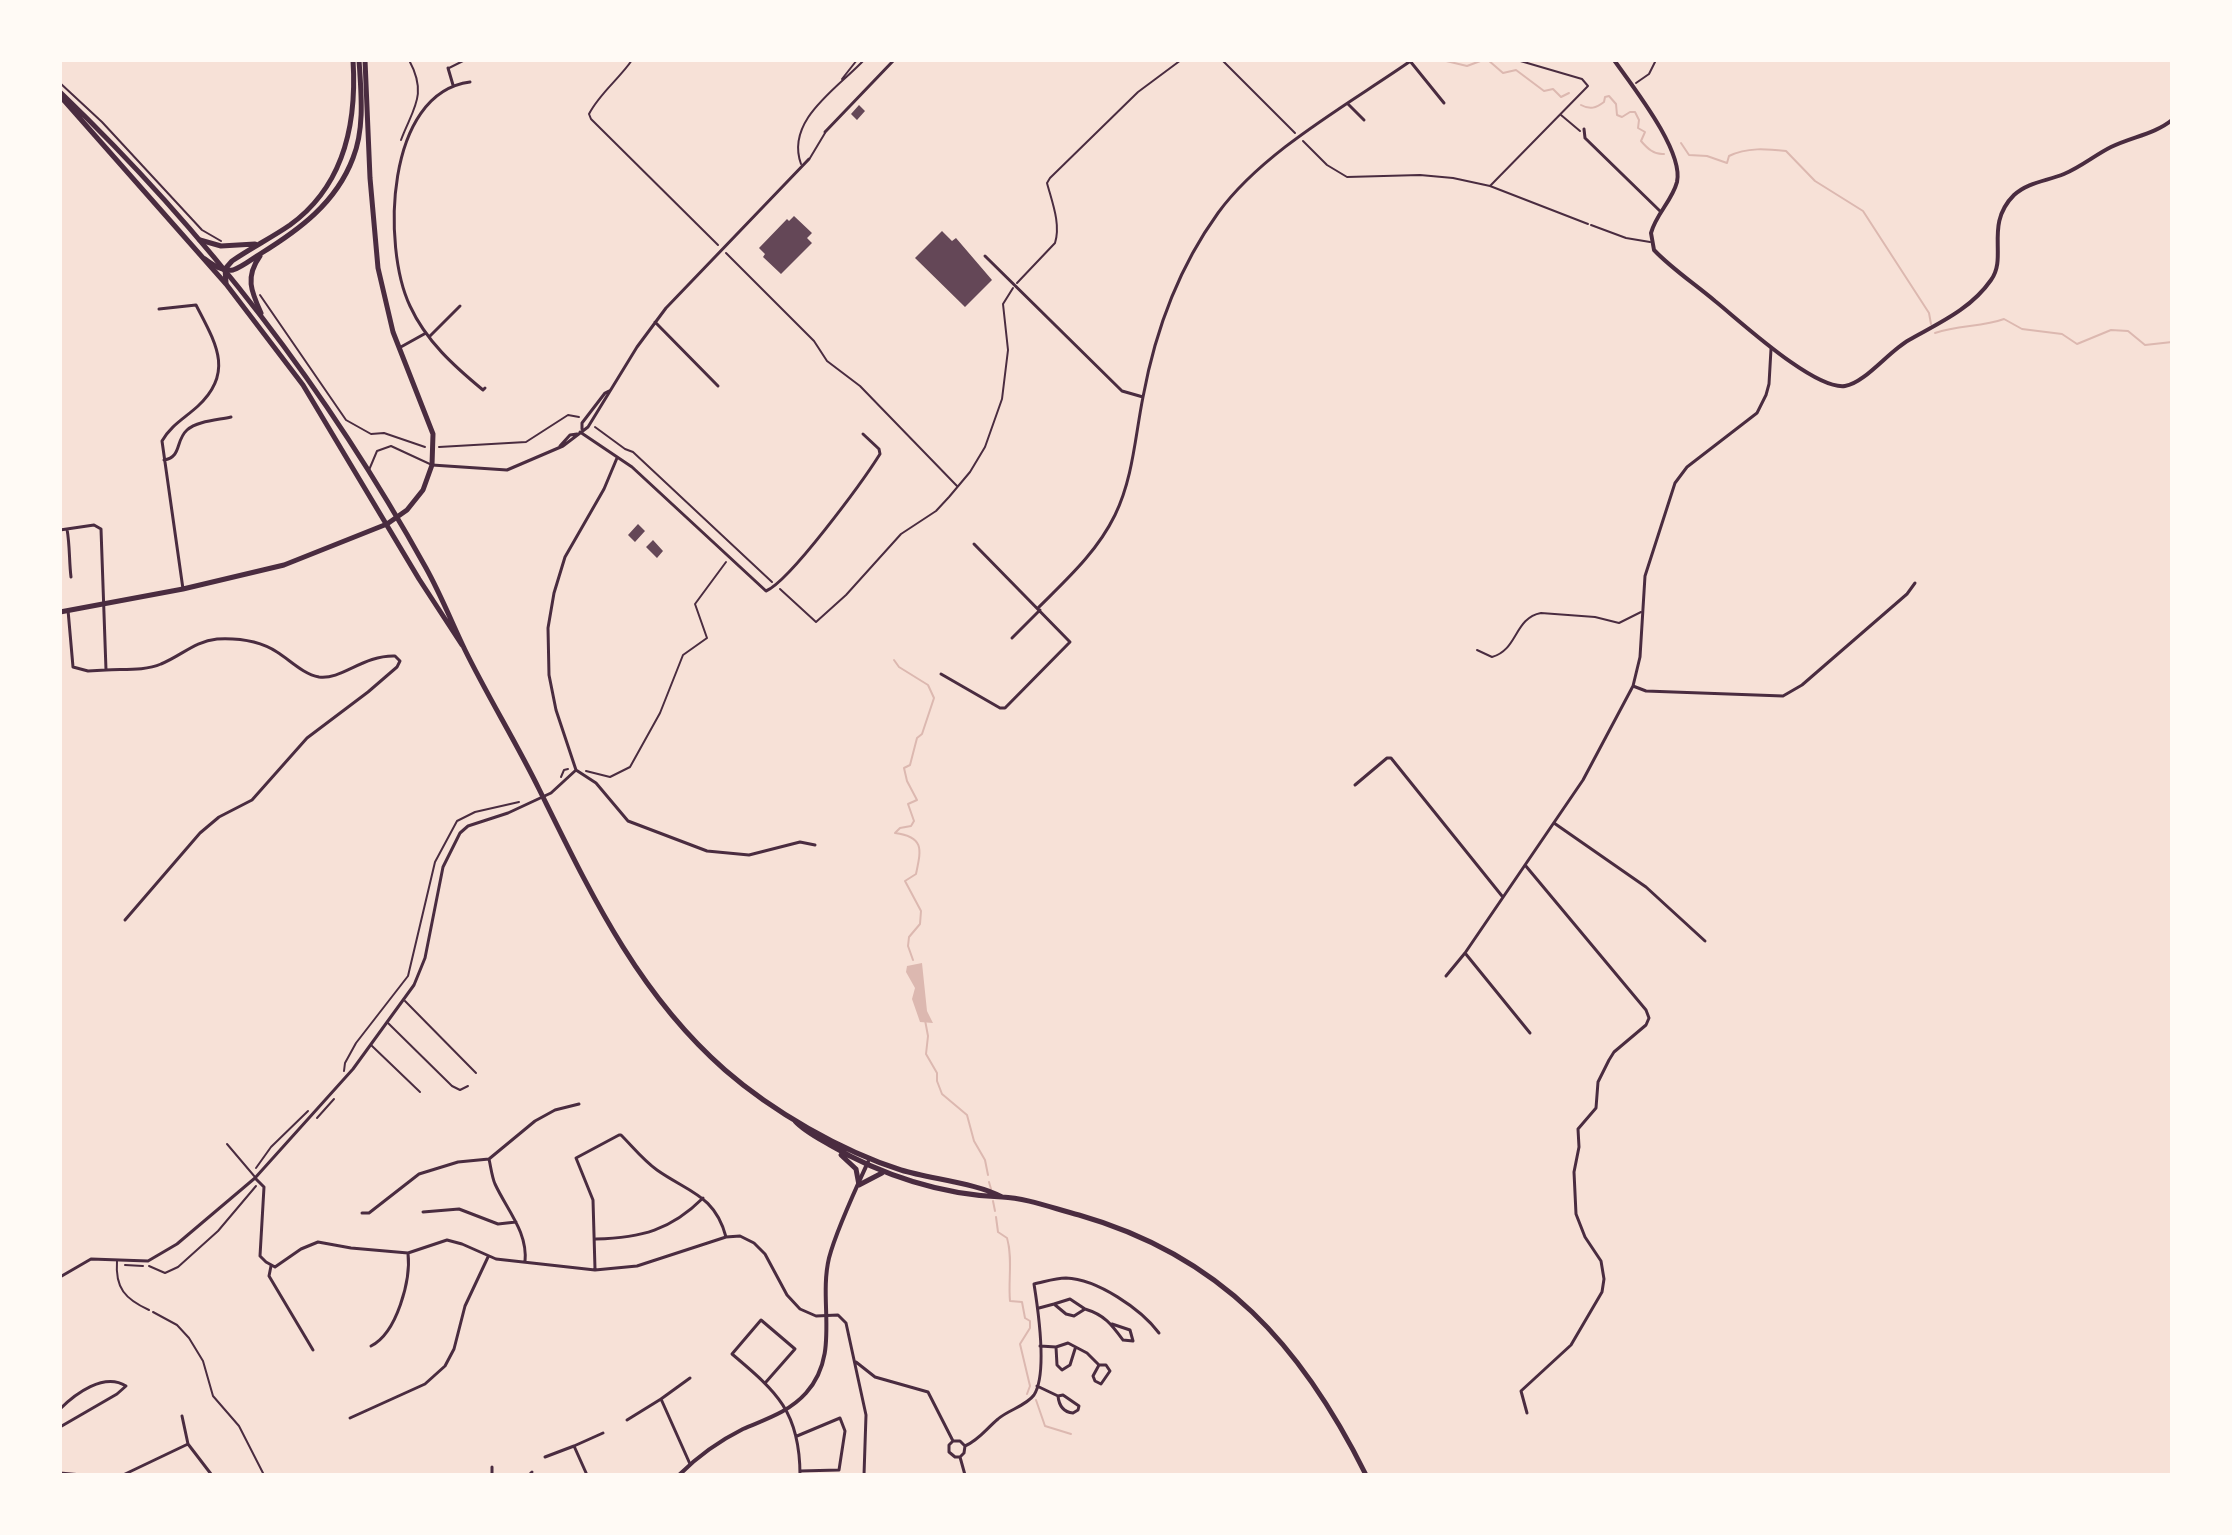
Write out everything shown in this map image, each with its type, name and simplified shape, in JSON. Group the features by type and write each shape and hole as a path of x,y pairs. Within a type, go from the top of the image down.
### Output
{"main road":[{"path":"226,284 225,269 234,259 305,213 319,198 338,167 352,120 356,60"},
{"path":"204,258 225,269 235,269 313,217 335,191 353,160 360,118 356,60"},
{"path":"60,612 183,589 284,565 387,524 398,518 423,490 434,447 431,425 399,348 378,268 370,189 365,60"},
{"path":"60,94 141,173 225,269 327,406 398,518 610,929 653,994 689,1036 726,1071 832,1146 867,1165 924,1184 1002,1197"},
{"path":"60,94 226,284 321,412 439,613 464,648"},
{"path":"200,240 221,246 260,244"},
{"path":"261,315 249,280 263,252"},
{"path":"794,1120 870,1159 920,1176 1080,1216 1129,1233 1167,1251 1228,1292 1266,1325 1304,1369 1332,1410 1366,1475"},
{"path":"832,1146 856,1169 859,1185 885,1172"}],"street":[{"path":"825,132 894,60"},
{"path":"1614,60 1671,145 1677,162 1675,186 1652,228 1651,242 1658,254 1771,349 1828,383 1843,386 1852,384 1901,345 1953,316 1986,287 1996,270 1996,236 2000,220 2010,200 2018,192 2069,172 2108,148 2156,130 2172,120"},
{"path":"1012,638 1097,547 1115,516 1126,487 1156,340 1176,288 1218,213 1266,161 1411,61 1444,103"},
{"path":"448,68 453,85"},
{"path":"470,82 453,85 436,96 415,123 406,143 395,198 394,243 410,307 427,335 461,371 483,390 485,388"},
{"path":"1348,104 1364,120"},
{"path":"1584,129 1585,138 1661,212"},
{"path":"579,432 582,423 609,391 655,322 700,270 809,159"},
{"path":"985,256 1122,391 1143,397"},
{"path":"159,309 196,305 218,349 221,368 201,403 164,437 164,460 183,589"},
{"path":"399,348 427,335 460,306"},
{"path":"655,322 718,386"},
{"path":"1446,976 1583,780 1633,686 1640,657 1645,576 1677,478 1757,413 1766,395 1771,349"},
{"path":"164,460 176,454 182,436 190,428 231,417"},
{"path":"429,464 507,470 560,446 570,435 579,432"},
{"path":"579,432 638,473 766,591 776,586 808,550 880,454 879,449 863,434"},
{"path":"574,771 549,675 548,628 565,557 604,489 617,458"},
{"path":"60,530 94,525 101,529 106,670"},
{"path":"67,529 72,553 69,562 71,577"},
{"path":"941,674 1000,708 1010,705 1069,645 1069,639 974,544"},
{"path":"1633,686 1657,692 1783,696 1802,685 1907,594 1915,583"},
{"path":"68,610 73,667 88,671 159,666 199,643 216,639 269,647 305,672 321,677 335,675 373,657 399,658 397,667 317,730 287,758 252,800 219,817 200,833 125,920"},
{"path":"1355,785 1387,758 1391,758 1502,896"},
{"path":"574,771 584,773 596,783 628,821 707,851 749,855 800,842 815,845"},
{"path":"60,1277 91,1259 144,1263 160,1255 255,1178 353,1069 414,985 425,958 443,867 460,833 468,826 508,813 551,793 574,771"},
{"path":"1553,822 1646,887 1705,941"},
{"path":"1525,865 1646,1010 1649,1018 1646,1025 1614,1052 1598,1082 1596,1108 1578,1129 1579,1147 1574,1172 1576,1214 1585,1237 1601,1261 1604,1279 1602,1292 1571,1345 1521,1391 1527,1413"},
{"path":"1465,953 1530,1033"},
{"path":"362,1213 369,1213 419,1174 458,1162 489,1159 535,1121 555,1110 579,1104"},
{"path":"595,1270 593,1200 576,1158 619,1135 646,1162 703,1198 722,1223 726,1237"},
{"path":"489,1159 495,1184 516,1222 525,1262"},
{"path":"679,1475 736,1433 786,1410 811,1388 821,1369 828,1335 825,1282 829,1258 870,1159"},
{"path":"255,1178 264,1187 260,1256 271,1266"},
{"path":"596,1239 630,1236 671,1225 703,1198"},
{"path":"423,1212 463,1210 498,1224 516,1222"},
{"path":"271,1266 318,1242 408,1253 447,1240 488,1257 595,1270 659,1261 726,1237 740,1236 754,1243 765,1254 792,1303 806,1313 838,1315 846,1323 867,1429 864,1475"},
{"path":"371,1346 383,1338 391,1326 408,1280 408,1253"},
{"path":"350,1418 425,1384 445,1366 454,1349 465,1306 488,1257"},
{"path":"271,1266 269,1276 313,1350"},
{"path":"965,1446 979,1439 1000,1417 1031,1398 1037,1386 1039,1308 1034,1284 1058,1279 1078,1280 1100,1288 1134,1308 1159,1333"},
{"path":"1039,1308 1069,1299 1100,1314 1123,1340 1133,1341 1130,1330 1112,1324"},
{"path":"1054,1304 1066,1314 1074,1316 1085,1309"},
{"path":"766,1382 795,1349 761,1320 732,1354 766,1382 786,1410 796,1437 800,1473 839,1473 845,1431 840,1418 796,1437"},
{"path":"1040,1346 1056,1347 1068,1343 1087,1353 1110,1371 1101,1384 1093,1376 1099,1365"},
{"path":"1056,1347 1057,1365 1061,1370 1070,1365 1075,1349"},
{"path":"856,1362 875,1377 928,1392 953,1441"},
{"path":"627,1420 690,1378"},
{"path":"60,1409 87,1388 102,1383 125,1385 125,1389 118,1394 60,1427"},
{"path":"1037,1386 1075,1401 1078,1410 1073,1413 1064,1410 1058,1396"},
{"path":"661,1399 690,1464"},
{"path":"182,1416 188,1444 211,1474"},
{"path":"545,1457 603,1433"},
{"path":"953,1441 960,1441 965,1446"},
{"path":"953,1441 948,1447 949,1452 952,1456 960,1457"},
{"path":"123,1475 188,1444"},
{"path":"574,1446 587,1475"},
{"path":"960,1457 965,1446"},
{"path":"960,1457 965,1475"},
{"path":"492,1467 492,1475"},
{"path":"60,1473 82,1475"}],"lane":[{"path":"448,68 465,60"},
{"path":"842,80 857,60"},
{"path":"802,166 797,144 802,126 864,60"},
{"path":"809,159 825,132"},
{"path":"1591,225 1635,241 1651,242"},
{"path":"369,471 377,451 391,446 429,464"},
{"path":"1477,650 1492,657 1505,652 1522,623 1533,614 1595,617 1619,623 1641,612"},
{"path":"404,1000 476,1073"},
{"path":"387,1022 452,1086 460,1090 468,1086"},
{"path":"370,1044 420,1092"},
{"path":"227,1144 255,1178"},
{"path":"116,1262 117,1282 123,1293 149,1310"}],"path":[{"path":"401,141 419,96 417,77 409,60"},
{"path":"632,60 624,73 593,105 589,114 591,119 718,245"},
{"path":"816,622 846,595 901,534 936,511 958,487 985,447 1002,399 1008,341 1003,304 1015,285 1055,243 1057,237 1058,229 1047,183 1138,92 1181,60"},
{"path":"1222,60 1296,134"},
{"path":"1490,186 1587,88 1586,81 1517,60"},
{"path":"1632,86 1649,74 1656,60"},
{"path":"1561,115 1578,132 1584,129"},
{"path":"1303,141 1327,165 1347,177 1420,175 1453,178 1490,186 1591,225"},
{"path":"725,252 814,341 827,361 860,386 958,487"},
{"path":"451,445 526,442 568,415 579,417"},
{"path":"595,427 633,452 736,549"},
{"path":"584,773 588,770 613,776 630,767 660,713 683,655 707,638 695,604 729,558"},
{"path":"560,780 566,768 574,771"},
{"path":"344,1073 345,1063 356,1043 408,976 435,862 457,821 475,812 521,802"},
{"path":"314,1120 337,1095"},
{"path":"116,1262 149,1266 165,1273 178,1267 224,1225 257,1186 257,1165 303,1113 314,1108"},
{"path":"149,1310 168,1319 189,1338 203,1361 211,1393 239,1426 264,1475"}],"shaded area":[{"path":"922,963 927,1011 933,1023 920,1022 912,999 915,988 906,972 907,966"}],"building":[{"path":"859,105 865,111 857,120 851,114"},
{"path":"794,216 812,233 807,238 812,243 781,274 763,257 765,254 759,248 787,219 789,221"},
{"path":"942,231 952,241 956,238 992,280 965,307 915,258"},
{"path":"638,524 645,531 635,542 628,535"},
{"path":"653,540 663,551 657,558 646,547"}],"waterway":[{"path":"1442,60 1467,66 1483,60"},
{"path":"1488,60 1503,73 1516,70 1544,91 1553,89 1561,97 1569,93"},
{"path":"1581,105 1596,107 1609,96 1616,104 1617,115 1622,117 1635,112 1639,120 1638,128 1645,132 1641,141 1643,144 1654,152 1664,154"},
{"path":"1681,143 1689,155 1707,156 1727,163 1729,156 1743,151 1786,151 1815,181 1863,211 1929,313 1931,324"},
{"path":"1935,333 2004,319 2022,329 2062,334 2077,344 2111,330 2128,331 2145,345 2172,342"},
{"path":"894,660 899,667 928,685 934,698 922,734 917,738 910,765 904,768 917,800 908,804 914,821 911,826 900,828 895,833 912,838 919,846 916,874 905,881 921,911 920,924 909,937 908,946 913,960"},
{"path":"925,1020 928,1036 926,1054 937,1073 942,1094 967,1115 988,1175"},
{"path":"989,1182 991,1189"},
{"path":"993,1201 995,1211"},
{"path":"996,1217 998,1232 1007,1238 1009,1246 1010,1301 1022,1302 1025,1318 1030,1321 1030,1328 1020,1344 1030,1386 1027,1394"},
{"path":"1036,1400 1045,1426 1071,1434"}]}
